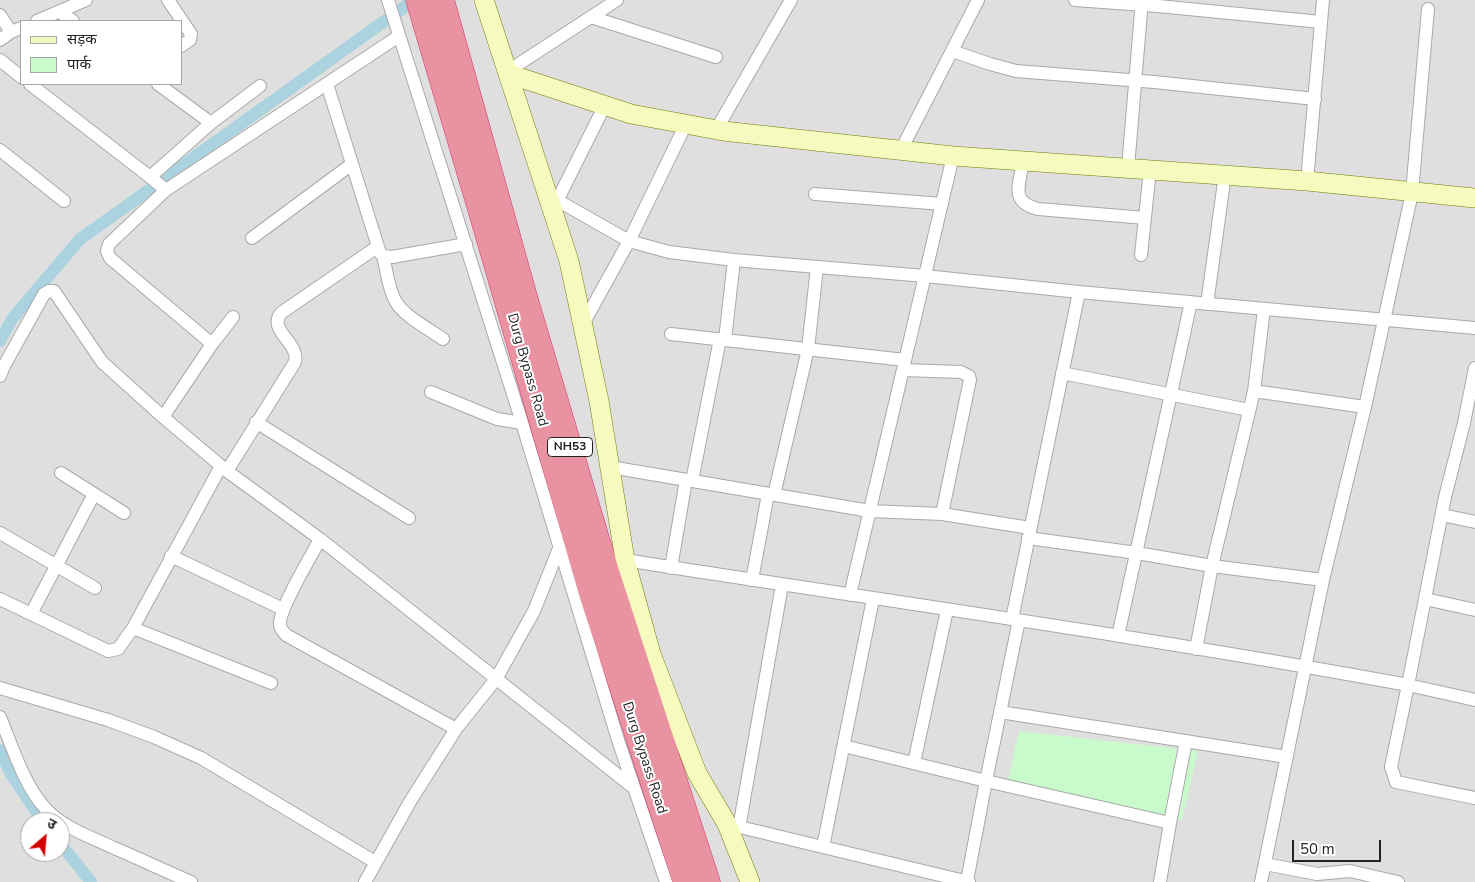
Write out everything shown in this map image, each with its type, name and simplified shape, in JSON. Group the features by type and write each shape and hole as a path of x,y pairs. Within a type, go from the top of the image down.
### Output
{"highway":[{"name":"Durg Bypass Road","path":"418,0 591,593 684,882"},
{"name":"Durg Bypass Road","path":"443,4 524,290 607,572 708,882"}],"street":[{"path":"40,20 86,0"},
{"path":"168,0 182,20"},
{"path":"388,0 522,423 610,712 666,882"},
{"path":"484,0 553,198 569,261 599,401 625,560 651,654 697,773 733,826 750,882"},
{"path":"508,73 618,0"},
{"path":"716,130 790,0"},
{"path":"900,150 978,0"},
{"path":"1075,0 1141,2 1321,22"},
{"path":"1307,182 1323,0"},
{"path":"1128,168 1141,2"},
{"path":"1261,882 1323,580 1365,407 1412,193 1428,9"},
{"path":"60,12 72,20"},
{"path":"0,15 16,30 0,40"},
{"path":"591,17 716,57"},
{"path":"182,21 191,34 190,40 182,45"},
{"path":"212,344 108,254 107,248 109,244 166,190 399,36"},
{"path":"952,51 990,64 1016,70 1314,99"},
{"path":"0,60 20,76"},
{"path":"508,73 631,114 716,130 954,156 1307,182 1475,198"},
{"path":"327,84 396,302 402,310 443,339"},
{"path":"31,85 166,190"},
{"path":"159,85 211,123"},
{"path":"150,177 211,123 260,86"},
{"path":"553,198 605,105"},
{"path":"583,324 629,241 686,124"},
{"path":"0,150 64,201"},
{"path":"850,596 954,156"},
{"path":"1023,160 1018,195 1020,201 1027,207 1038,210 1145,218"},
{"path":"252,238 352,164"},
{"path":"1141,255 1150,170"},
{"path":"1207,304 1225,176"},
{"path":"815,194 942,204"},
{"path":"553,198 629,241 669,252 734,260 925,276 1475,328"},
{"path":"380,252 392,257 466,244"},
{"path":"0,599 108,651 114,652 121,646 133,628 171,556 224,469 295,362 296,356 291,344 277,325 277,317 380,252"},
{"path":"671,568 689,480 722,339 734,260"},
{"path":"752,580 771,494 808,349 817,267"},
{"path":"0,376 44,294 52,291 57,294 102,362 163,417 224,469 320,539 635,789"},
{"path":"733,826 968,882 1000,712 1029,533 1079,292"},
{"path":"1118,636 1191,302"},
{"path":"1196,649 1212,566 1254,391 1264,309"},
{"path":"163,417 212,344 233,317"},
{"path":"672,334 808,349 904,365 961,372 969,376 970,380 942,514"},
{"path":"1475,368 1470,424 1442,515 1391,768 1396,782 1475,798"},
{"path":"1062,373 1249,410"},
{"path":"1254,391 1365,407"},
{"path":"431,392 497,419 522,423"},
{"path":"256,422 409,518"},
{"path":"610,467 870,511 942,514 1029,533 1212,566 1323,580"},
{"path":"61,473 124,512"},
{"path":"31,614 94,494"},
{"path":"1442,515 1475,522"},
{"path":"0,533 95,588"},
{"path":"320,539 283,609 280,626 286,635 456,729"},
{"path":"365,882 411,800 456,729 496,679 534,611 560,546"},
{"path":"171,556 283,609"},
{"path":"625,560 1306,666 1475,700"},
{"path":"733,826 782,585"},
{"path":"823,847 873,599"},
{"path":"1425,599 1475,610"},
{"path":"914,763 947,610"},
{"path":"133,628 271,683"},
{"path":"0,688 108,720 154,737 193,755 376,862"},
{"path":"1000,712 1287,756"},
{"path":"0,717 32,790 45,808 55,817 89,836 191,882"},
{"path":"1160,882 1186,741"},
{"path":"844,746 1170,823"},
{"path":"1265,864 1317,874 1350,871 1398,882"}],"shaded area":[{"path":"0,0 1475,0 1475,882 0,882"}],"green space":[{"path":"1019,731 1198,751 1182,820 1008,780"}],"waterway":[{"path":"161,181 414,0"},
{"path":"0,341 12,319 80,239 153,187"},
{"path":"0,750 11,774 36,812"},
{"path":"70,856 91,882"}]}
